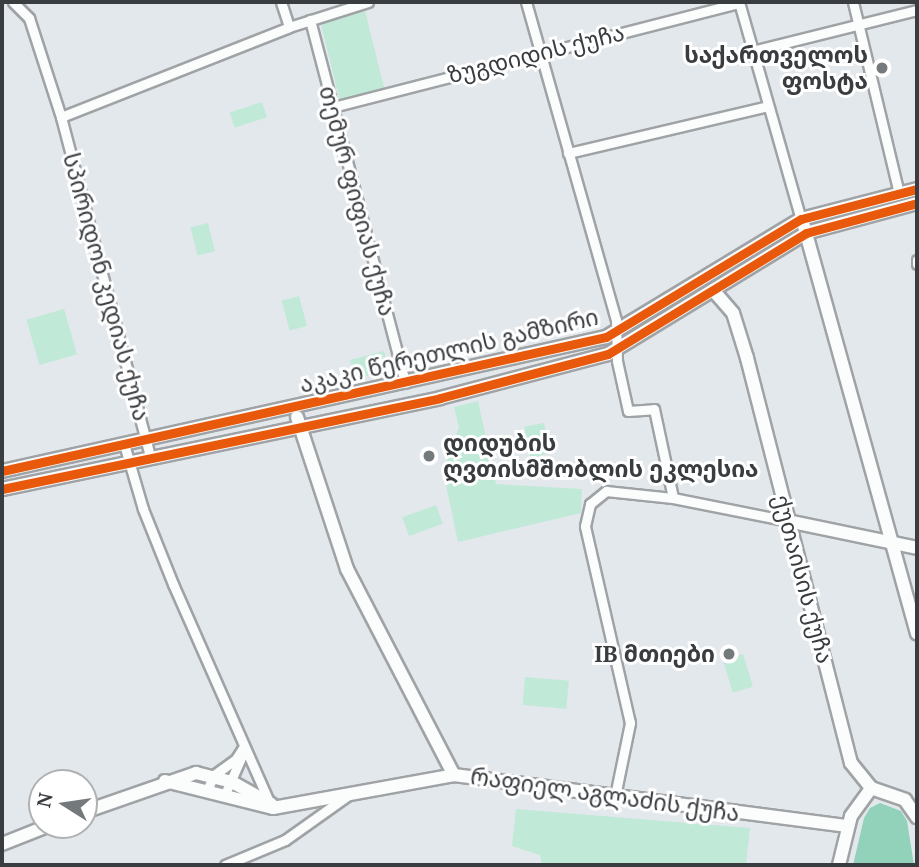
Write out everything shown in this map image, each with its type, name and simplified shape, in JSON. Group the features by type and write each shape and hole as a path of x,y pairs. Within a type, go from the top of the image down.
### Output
{"main road":[{"name":"აკაკი წერეთლის გამზირი","path":"2,471 146,437 405,383 617,332 802,219 917,189"},
{"name":"აკაკი წერეთლის გამზირი","path":"2,489 466,392 617,349 806,233 917,203"},
{"path":"802,219 917,634"},
{"name":"ქუთაისის ქუჩა","path":"713,290 733,313 851,763 871,788"},
{"path":"295,406 347,569 454,775"},
{"path":"788,521 917,548"},
{"path":"98,807 165,781 196,773 214,775 232,782 275,805"},
{"name":"რაფიელ აგლაძის ქუჩა","path":"165,781 208,788 263,807 347,796 454,775 848,826"},
{"path":"839,865 848,826 859,799 871,788 905,800 917,817"},
{"path":"2,844 28,834"}],"street":[{"name":"სპირიდონ კედიას ქუჩა","path":"13,2 29,18 61,117 150,457"},
{"path":"281,2 289,27"},
{"path":"61,117 289,27 369,2"},
{"path":"526,2 617,332 617,349 628,411 654,409 673,498"},
{"path":"853,2 899,194"},
{"path":"739,3 802,219"},
{"name":"ზუგდიდის ქუჩა","path":"333,107 739,3"},
{"path":"752,51 917,10"},
{"name":"თემურ ფიფიას ქუჩა","path":"310,20 405,383"},
{"path":"568,153 768,106"},
{"path":"124,444 187,619 244,746 275,805"},
{"path":"615,796 629,735 629,716 585,522 590,504 606,491 673,498 788,521"},
{"path":"208,788 214,775 236,759 244,746"},
{"path":"225,794 244,746"},
{"path":"225,865 285,840 347,796"}],"green space":[{"path":"365,11 384,89 340,100 320,22"},
{"path":"262,102 267,117 235,128 230,113"},
{"path":"208,223 215,251 198,255 191,227"},
{"path":"299,296 307,326 290,331 282,301"},
{"path":"64,309 77,354 39,365 27,320"},
{"path":"384,351 389,370 355,379 350,360"},
{"path":"478,401 496,484 582,489 581,513 458,542 443,471 459,427 454,407"},
{"path":"544,423 550,453 530,457 524,427"},
{"path":"436,505 443,524 409,536 402,517"},
{"path":"743,654 753,687 733,693 723,660"},
{"path":"525,677 569,681 566,709 523,705"},
{"path":"880,803 901,811 907,821 914,865 853,865 864,818 870,808"},
{"path":"516,809 750,828 746,865 542,865 540,855 512,846"}],"cycle path":[{"path":"2,471 606,337 801,219 917,189"},
{"path":"2,489 440,398 608,354 806,233 917,203"}],"place":[{"name":"საქართველოს ფოსტა","path":"882,68"},
{"name":"დიდუბის ღვთისმშობლის ეკლესია","path":"429,456"},
{"name":"IB მთიები","path":"729,654"}]}
